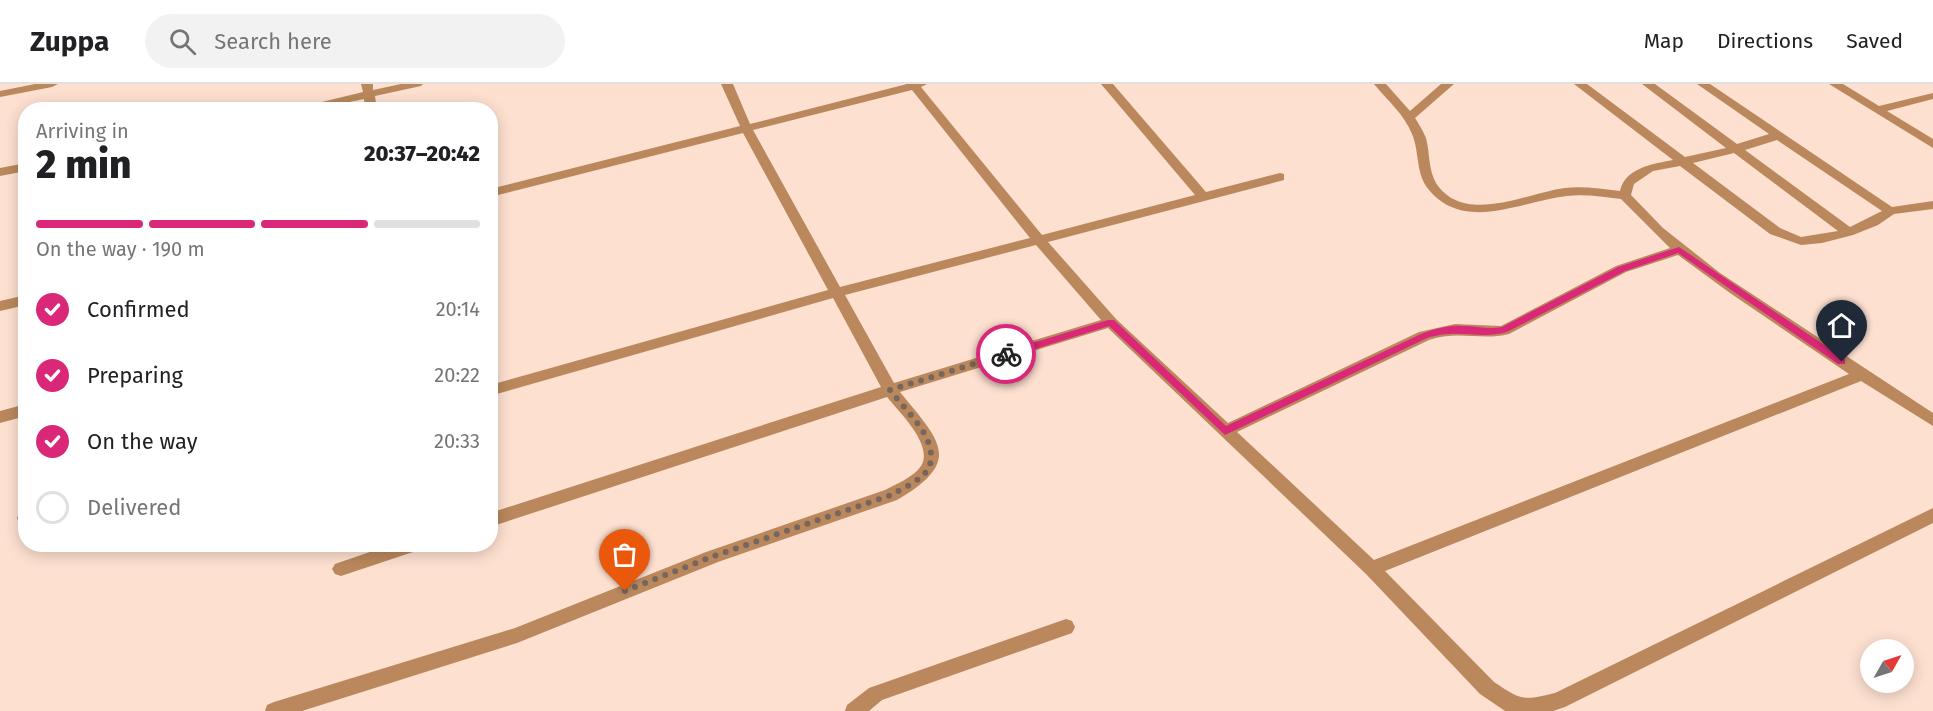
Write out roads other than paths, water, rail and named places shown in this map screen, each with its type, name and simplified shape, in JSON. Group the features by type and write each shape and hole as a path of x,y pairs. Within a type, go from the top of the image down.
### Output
{"street":[{"path":"0,94 52,84"},
{"path":"322,102 368,89 417,84"},
{"path":"274,711 517,635 711,557 891,495 912,483 928,469 932,452 925,434 890,390 747,129 727,84"},
{"path":"1107,84 1203,197"},
{"path":"1380,84 1408,118 1420,139 1421,161 1434,189 1456,205 1472,209 1500,206 1564,192 1590,191 1625,196 1647,222 1679,250 1861,375 1933,420"},
{"path":"1408,118 1448,84"},
{"path":"1580,84 1774,231 1799,241 1822,240 1882,220 1890,211"},
{"path":"1648,84 1847,231"},
{"path":"1702,84 1890,211 1933,206"},
{"path":"1835,84 1933,144"},
{"path":"498,191 916,85 1038,239 1111,322 1372,569 1487,688 1510,704 1530,708 1558,701 1933,515"},
{"path":"1878,110 1933,96"},
{"path":"1625,196 1629,182 1649,168 1711,156 1780,135"},
{"path":"0,172 18,169"},
{"path":"498,389 837,292 1280,177"},
{"path":"1225,431 1424,336 1442,330 1465,329 1491,333 1504,330 1622,269 1679,250"},
{"path":"0,306 18,302"},
{"path":"498,517 890,390 1111,322"},
{"path":"1372,569 1861,375"},
{"path":"0,417 18,412"},
{"path":"341,569 392,552"},
{"path":"854,711 876,694 1066,627"}]}
